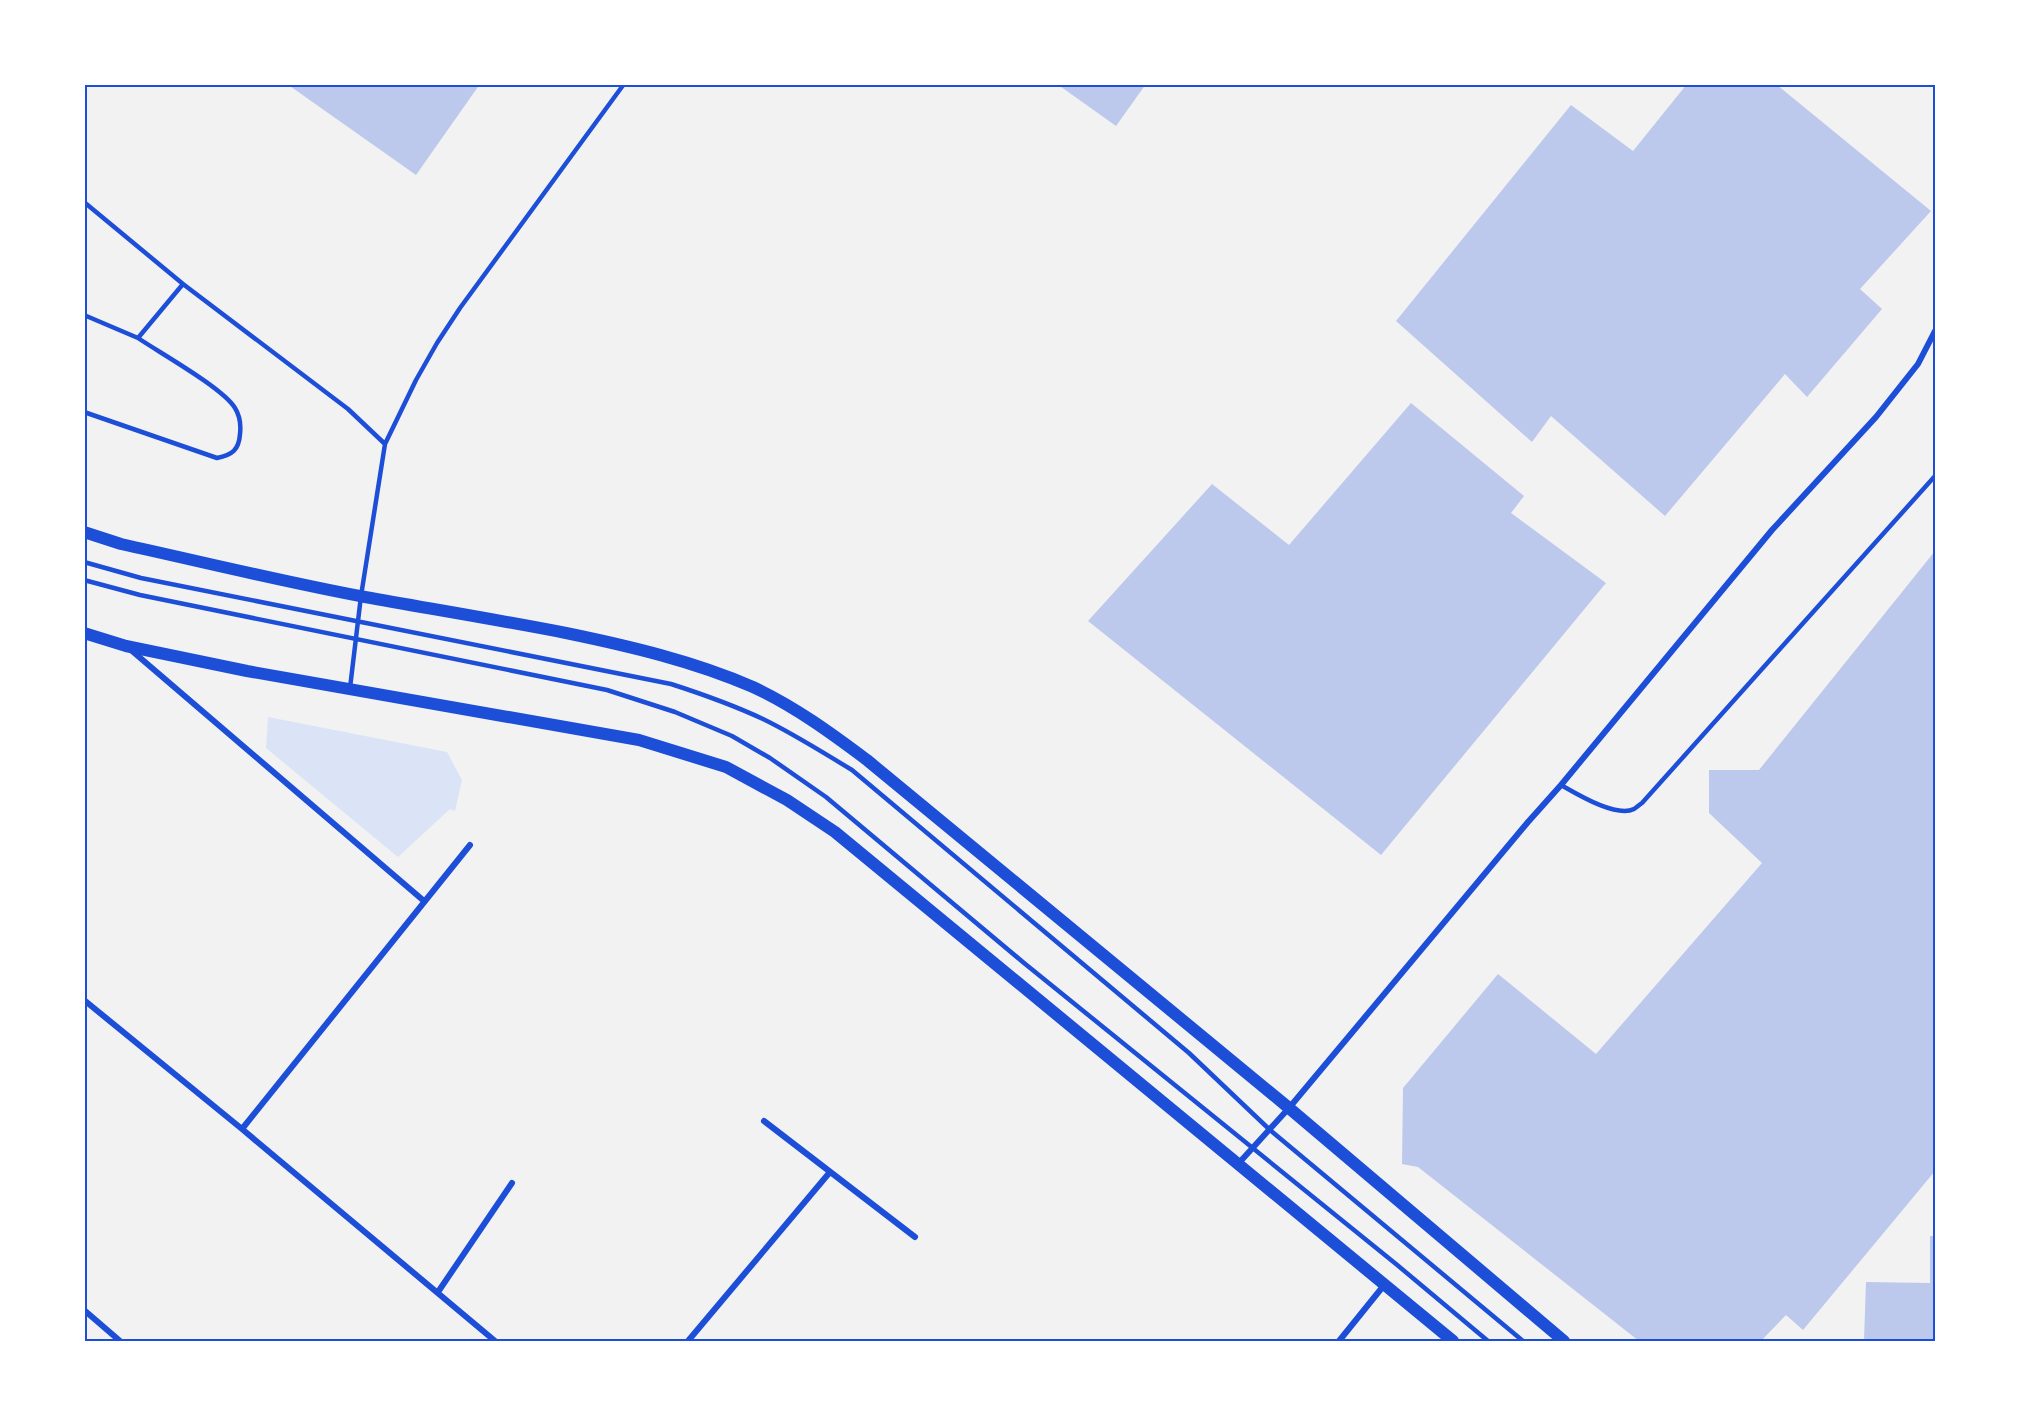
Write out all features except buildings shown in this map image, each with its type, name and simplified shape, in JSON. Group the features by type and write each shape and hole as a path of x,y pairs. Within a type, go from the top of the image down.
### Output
{"main road":[{"path":"84,532 121,544 361,596 517,623 662,655 716,672 755,688 827,730 867,760 1289,1108 1564,1341"},
{"path":"84,633 126,646 236,669 639,740 726,766 787,800 835,832 1453,1341"}],"street":[{"path":"1238,1164 1289,1108 1772,530 1876,417 1917,364 1935,331"},
{"path":"126,646 424,901"},
{"path":"242,1129 470,845"},
{"path":"84,1000 495,1341"},
{"path":"764,1121 915,1237"},
{"path":"688,1341 830,1172"},
{"path":"438,1292 512,1183"},
{"path":"1339,1341 1384,1284"},
{"path":"84,1310 120,1341"}],"lane":[{"path":"350,688 361,596 385,444 416,380 448,326 624,84"},
{"path":"84,202 183,284 348,408 385,444"},
{"path":"138,338 183,284"},
{"path":"84,315 138,338 224,394 236,408 241,424 239,442 230,455 218,458 84,411"},
{"path":"1561,785 1593,802 1618,810 1633,810 1642,803 1935,476"},
{"path":"84,562 141,578 671,684 711,697 761,718 802,740 852,770 1189,1053 1270,1130 1523,1341"},
{"path":"84,580 140,595 607,690 675,712 732,736 770,758 826,797 1024,963 1488,1341"}],"shaded area":[{"path":"268,717 447,752 462,780 455,811 450,809 398,857 266,748"}]}
